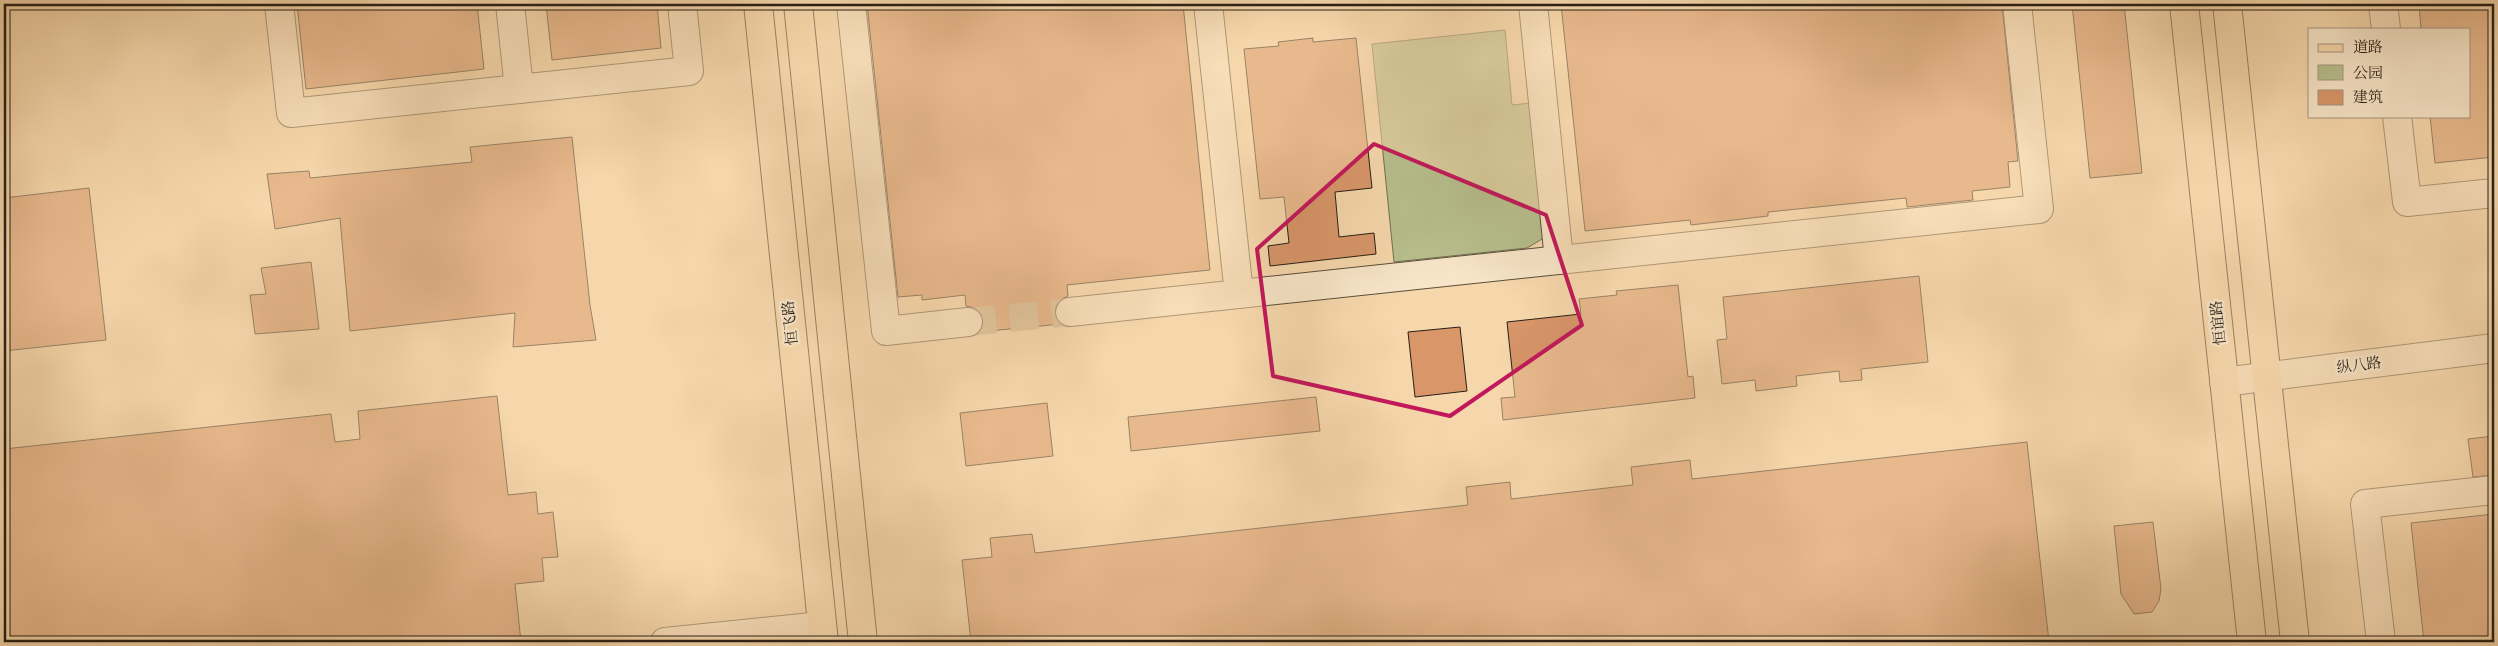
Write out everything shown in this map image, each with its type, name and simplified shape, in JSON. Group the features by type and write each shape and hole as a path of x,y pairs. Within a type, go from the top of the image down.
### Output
{"main road":[{"name":"恒飞路","path":"758,4 823,634"},
{"path":"798,4 863,642"},
{"name":"恒谊路","path":"2184,4 2252,642"},
{"path":"2227,4 2295,642"}],"street":[{"path":"279,4 291,113 689,71 687,4"},
{"path":"510,4 519,89"},
{"path":"851,4 886,331 968,322"},
{"path":"1208,4 1239,294"},
{"path":"1533,4 1559,260"},
{"path":"1070,312 2038,209 2017,4"},
{"path":"2383,4 2386,28"},
{"path":"2397,118 2407,202 2494,193"},
{"name":"纵八路","path":"2224,382 2494,348"},
{"path":"2381,642 2365,504 2494,490"},
{"path":"665,642 823,634"}],"highlighted area":[{"path":"1374,144 1546,215 1582,325 1450,416 1273,376 1257,249"}],"green space":[{"path":"1505,30 1512,105 1531,103 1547,236 1527,248 1394,262 1372,44"}],"building":[{"path":"297,4 477,4 484,69 306,89"},
{"path":"546,4 657,4 661,48 552,60"},
{"path":"867,4 1183,4 1210,270 1067,285 1068,296 1060,300 1054,313 1061,324 979,332 983,320 980,312 975,308 966,306 965,295 922,300 922,295 898,297"},
{"path":"1561,4 2002,4 2018,161 2008,162 2010,187 1972,191 1973,200 1907,207 1906,198 1768,212 1768,216 1691,225 1690,220 1585,231"},
{"path":"2072,4 2124,4 2142,173 2090,178"},
{"path":"2419,4 2494,4 2494,157 2435,163 2430,118 2470,118 2470,28 2421,28"},
{"path":"1313,38 1313,42 1356,38 1372,188 1335,192 1339,237 1374,233 1376,254 1270,266 1268,246 1289,243 1284,197 1260,199 1244,49 1279,46 1278,42"},
{"path":"572,137 590,305 596,340 513,347 515,313 350,331 340,218 275,229 267,174 309,171 310,178 472,162 470,147"},
{"path":"89,188 106,340 4,351 4,198"},
{"path":"311,262 319,329 255,334 250,295 266,294 261,268"},
{"path":"1919,276 1928,362 1861,369 1862,380 1840,382 1839,371 1796,376 1797,386 1756,391 1755,380 1722,384 1717,340 1727,339 1723,297"},
{"path":"1678,285 1688,377 1693,376 1695,398 1503,420 1501,398 1515,397 1507,322 1581,314 1579,299 1617,295 1616,291"},
{"path":"1460,327 1467,391 1415,397 1408,332"},
{"path":"497,396 508,495 536,492 538,514 553,512 558,557 542,558 544,581 515,584 521,642 4,642 4,449 331,414 335,442 360,439 358,411"},
{"path":"1316,397 1320,431 1131,451 1128,417"},
{"path":"1047,403 1053,456 966,466 960,413"},
{"path":"2494,436 2494,475 2473,477 2468,439"},
{"path":"2027,442 2049,642 971,642 962,560 992,557 990,538 1032,534 1035,553 1468,505 1466,487 1510,482 1511,499 1633,485 1631,467 1690,460 1692,479"},
{"path":"2494,514 2494,642 2424,642 2411,523"},
{"path":"2153,522 2161,589 2159,601 2152,612 2134,614 2121,594 2114,526"}],"tunnel":[{"path":"968,322 1070,312"}]}
